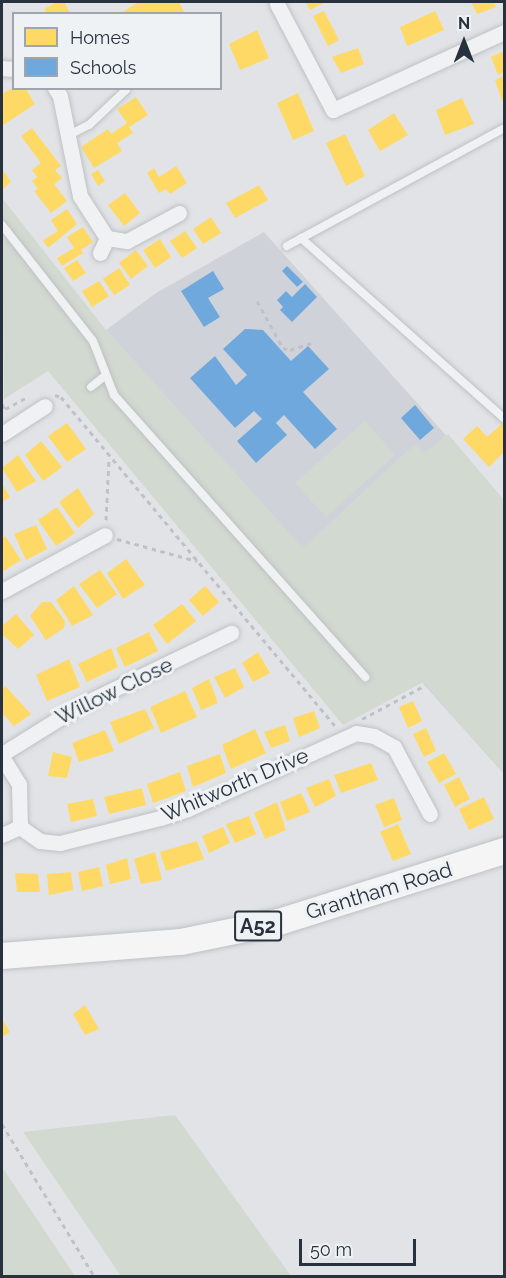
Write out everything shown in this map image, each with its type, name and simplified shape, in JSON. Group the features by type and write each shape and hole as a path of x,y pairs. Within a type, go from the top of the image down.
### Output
{"highway":[{"name":"Grantham Road","path":"2,956 181,942 279,922 504,851"}],"street":[{"path":"277,4 333,110 504,32"},
{"path":"56,90 60,96 66,137 80,196 107,238 127,241 179,213"},
{"path":"100,253 107,238"},
{"path":"2,434 43,398"},
{"path":"2,591 105,535"},
{"name":"Willow Close","path":"2,756 79,706 231,633"},
{"name":"Whitworth Drive","path":"20,827 40,841 60,843 160,818 188,809 341,734 364,733 394,747 430,814"},
{"path":"2,756 19,784 20,827 2,835"}],"lane":[{"path":"66,137 89,125 126,90"},
{"path":"286,246 504,128"},
{"path":"2,225 93,341 114,395 365,678"},
{"path":"301,238 504,418"},
{"path":"91,387 106,375"}],"path":[{"path":"257,301 283,348 290,351 315,342"},
{"path":"2,404 5,408 43,398 61,397 341,734 426,684"},
{"path":"109,456 105,535 197,561"},
{"path":"2,1124 94,1276"}],"shaded area":[{"path":"2,198 106,330 303,548 415,444 424,453 448,434 504,500 504,774 423,682 343,725 48,371 4,399"},
{"path":"264,232 504,500 504,774 106,330 156,293"},
{"path":"365,421 395,455 326,517 295,483"},
{"path":"175,1115 291,1276 121,1276 23,1132"},
{"path":"2,1167 75,1276 2,1276"}],"building: Homes":[{"path":"57,2 64,2 70,12 46,12 44,9"},
{"path":"139,2 179,2 184,12 122,12"},
{"path":"305,2 326,2 310,10"},
{"path":"471,2 494,2 496,7 477,14"},
{"path":"324,11 339,40 328,46 313,16"},
{"path":"435,11 444,30 407,46 400,27"},
{"path":"257,30 269,58 240,70 229,44"},
{"path":"358,48 364,64 341,73 332,57"},
{"path":"504,51 504,72 498,75 491,57"},
{"path":"504,76 504,100 502,101 495,80"},
{"path":"12,88 12,90 26,90 35,104 2,126 2,94"},
{"path":"298,93 314,131 293,140 277,103"},
{"path":"136,97 148,115 129,127 133,133 117,143 122,151 94,168 81,147 108,129 111,134 127,123 117,109"},
{"path":"462,98 474,124 445,135 436,110"},
{"path":"394,113 408,135 380,151 368,130"},
{"path":"32,128 61,166 55,170 62,178 54,184 67,201 51,213 34,191 38,189 32,181 37,177 32,170 41,163 21,136"},
{"path":"345,134 365,176 346,186 326,143"},
{"path":"176,166 187,183 170,194 166,189 159,193 147,173 154,168 159,177"},
{"path":"2,169 11,182 2,190"},
{"path":"98,170 105,181 98,186 91,174"},
{"path":"259,185 268,200 235,218 226,203"},
{"path":"125,193 140,213 124,226 108,205"},
{"path":"67,209 77,224 48,248 43,240 58,231 51,220"},
{"path":"211,217 221,233 203,244 193,229"},
{"path":"83,227 93,242 81,250 83,253 62,266 57,258 74,248 67,237"},
{"path":"185,231 197,248 182,258 170,241"},
{"path":"160,239 171,257 155,268 143,250"},
{"path":"136,250 148,266 131,279 119,263"},
{"path":"77,260 86,273 73,281 64,268"},
{"path":"119,268 130,285 114,295 103,279"},
{"path":"99,281 109,296 92,307 82,291"},
{"path":"504,422 504,452 489,467 463,439 477,426 487,437"},
{"path":"67,423 86,449 67,462 48,436"},
{"path":"41,441 62,467 43,481 25,455"},
{"path":"18,455 36,481 17,492 2,468"},
{"path":"2,484 10,497 2,502"},
{"path":"78,488 94,514 78,528 59,502"},
{"path":"57,507 75,533 56,546 38,520"},
{"path":"36,525 47,549 26,560 14,534"},
{"path":"5,536 21,560 2,572 2,539"},
{"path":"126,559 145,585 123,599 107,573"},
{"path":"100,570 117,594 97,608 79,584"},
{"path":"74,586 93,615 72,626 56,600"},
{"path":"205,586 219,602 203,616 189,600"},
{"path":"42,602 51,602 65,621 64,628 46,640 30,616"},
{"path":"182,604 196,621 167,644 153,625"},
{"path":"16,614 34,635 18,649 2,634 2,626"},
{"path":"149,632 158,651 125,667 116,648"},
{"path":"111,648 118,667 87,682 78,664"},
{"path":"258,652 270,673 253,682 242,663"},
{"path":"69,659 80,687 47,701 36,675"},
{"path":"235,668 244,687 225,698 214,677"},
{"path":"209,679 218,703 201,710 192,688"},
{"path":"5,686 31,714 14,726 2,713 2,689"},
{"path":"185,691 197,717 161,733 150,707"},
{"path":"413,701 422,721 408,728 399,707"},
{"path":"145,709 154,728 119,744 110,722"},
{"path":"314,711 320,728 299,737 293,718"},
{"path":"285,725 290,741 271,748 264,732"},
{"path":"426,728 436,751 424,757 413,734"},
{"path":"255,729 266,753 231,769 222,745"},
{"path":"105,730 114,751 79,762 72,743"},
{"path":"53,752 72,757 67,778 48,776"},
{"path":"444,753 456,774 439,783 427,762"},
{"path":"220,754 226,773 193,787 187,766"},
{"path":"371,763 378,780 341,793 334,775"},
{"path":"180,772 186,791 153,803 147,784"},
{"path":"459,777 470,799 455,807 444,785"},
{"path":"329,779 336,796 315,807 306,788"},
{"path":"142,788 146,805 109,814 104,797"},
{"path":"301,793 310,812 287,821 280,802"},
{"path":"484,797 494,819 469,830 459,809"},
{"path":"394,798 402,820 384,827 375,805"},
{"path":"93,799 97,816 71,822 67,804"},
{"path":"277,802 286,830 265,839 254,813"},
{"path":"249,816 256,834 235,843 226,824"},
{"path":"398,824 411,854 393,861 380,832"},
{"path":"223,827 230,843 209,853 202,836"},
{"path":"197,841 204,859 166,871 160,852"},
{"path":"155,852 162,880 141,884 134,859"},
{"path":"127,858 131,879 110,884 106,865"},
{"path":"99,867 103,886 82,891 78,872"},
{"path":"71,872 73,890 49,895 47,874"},
{"path":"15,873 38,874 40,892 17,892"},
{"path":"85,1005 99,1029 85,1035 73,1014"},
{"path":"2,1019 10,1032 2,1037"}],"building: Schools":[{"path":"287,266 303,282 297,287 282,271"},
{"path":"213,271 224,289 208,298 220,317 204,327 181,291"},
{"path":"305,284 317,297 292,322 280,310 283,307 277,300 286,291 292,297"},
{"path":"245,329 263,330 291,361 308,346 329,369 303,392 337,429 315,449 284,415 276,423 287,435 256,463 237,441 262,419 254,411 235,428 190,378 215,356 236,385 247,375 223,349"},
{"path":"415,405 434,428 420,440 401,418"}]}
